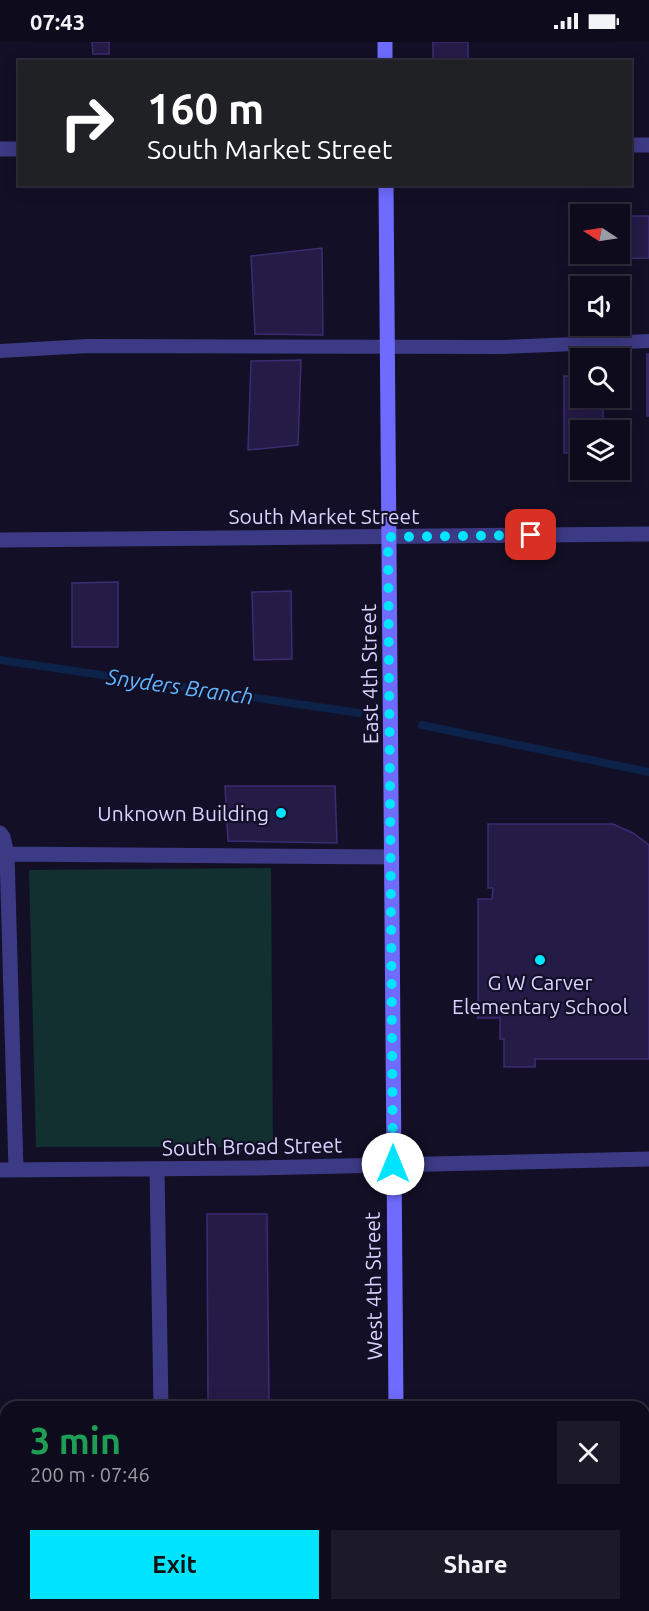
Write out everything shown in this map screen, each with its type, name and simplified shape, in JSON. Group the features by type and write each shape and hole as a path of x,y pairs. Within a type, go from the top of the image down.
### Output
{"main road":[{"path":"385,42 386,60"},
{"name":"East 4th Street","path":"386,186 393,1164"},
{"name":"West 4th Street","path":"393,1164 396,1401"}],"street":[{"path":"632,145 649,145"},
{"path":"0,149 18,149"},
{"name":"South Market Street","path":"0,540 649,534"},
{"path":"0,833 7,854 8,1170"},
{"path":"7,854 392,857"},
{"name":"South Broad Street","path":"8,1170 649,1159"},
{"path":"158,1169 161,1401"}],"lane":[{"path":"0,351 88,346 502,346 649,340"}],"green space":[{"path":"271,868 273,1147 36,1147 29,870"}],"building":[{"path":"92,42 109,42 109,54 93,54"},
{"path":"433,42 468,42 468,60 433,60"},
{"path":"630,216 649,216 649,258 630,258"},
{"path":"322,248 323,335 255,334 251,256"},
{"path":"647,354 649,354 649,416 647,416"},
{"path":"301,360 298,445 248,450 251,361"},
{"path":"564,376 570,376 570,408 603,408 603,420 570,420 570,453 564,453"},
{"path":"118,582 118,647 72,647 72,583"},
{"path":"291,591 292,659 254,660 252,592"},
{"name":"Unknown Building","path":"225,786 335,786 337,843 228,841"},
{"path":"488,824 613,824 633,833 649,845 649,1059 535,1059 535,1067 504,1067 504,1039 500,1039 500,1018 478,1018 478,899 492,899 493,888 488,888"},
{"path":"207,1214 267,1214 269,1401 208,1401"}],"waterway":[{"name":"Snyders Branch","path":"0,660 359,713"},
{"name":"Snyders Branch","path":"422,725 649,772"}],"place":[{"name":"Unknown Building","path":"281,813"},
{"name":"G W Carver Elementary School","path":"540,960"}],"route":[{"path":"393,1164 388,537 531,535"}]}
